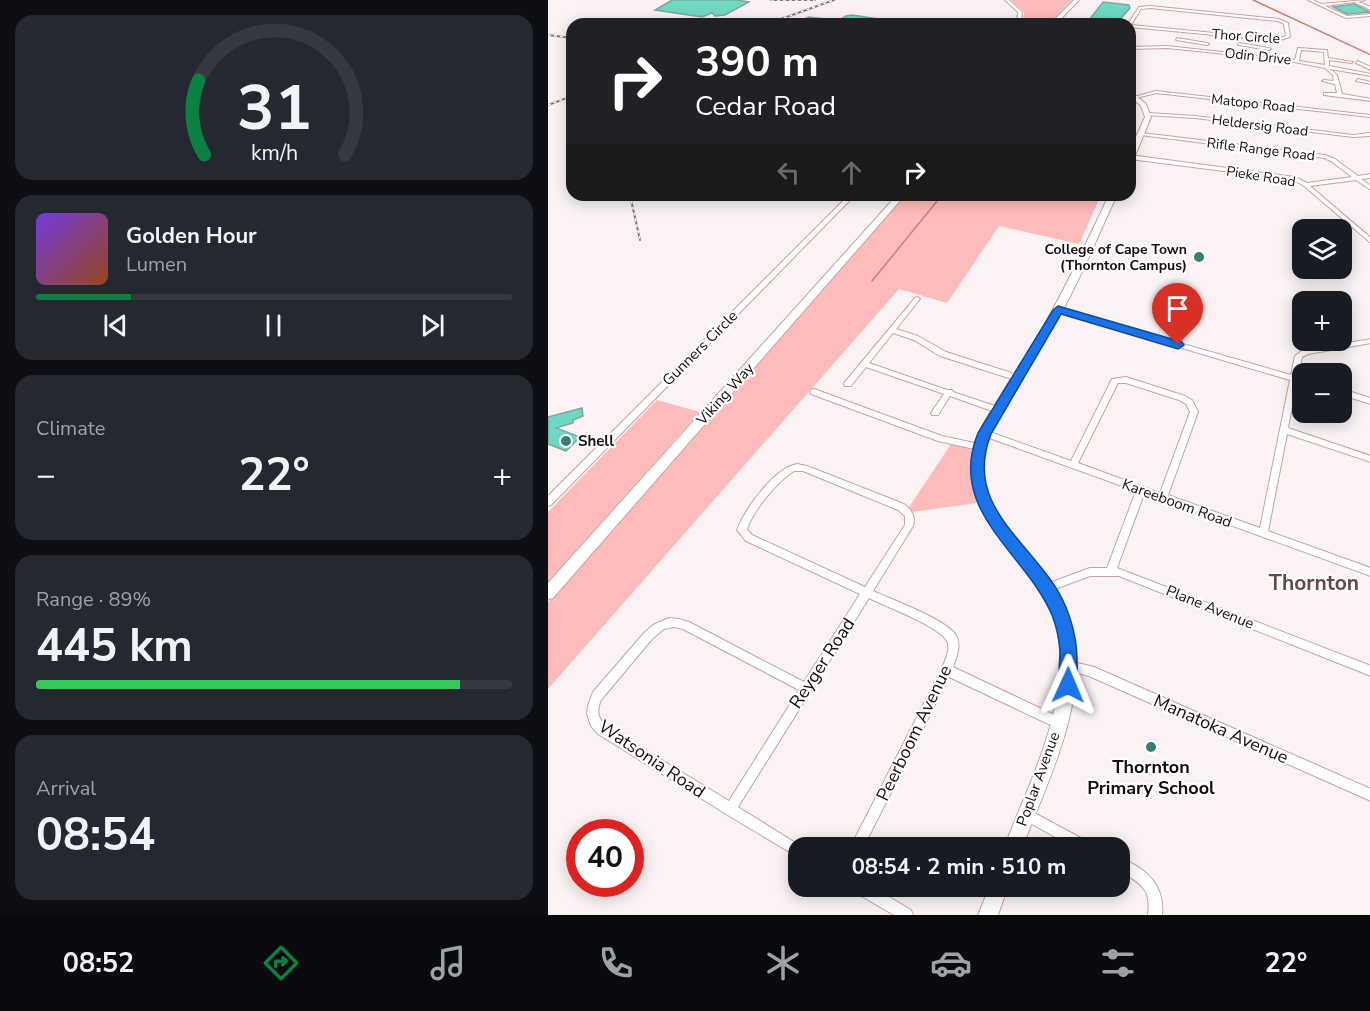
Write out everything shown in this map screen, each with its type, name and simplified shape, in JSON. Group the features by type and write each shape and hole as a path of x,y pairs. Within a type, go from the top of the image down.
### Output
{"street":[{"path":"1007,0 1020,12 1021,18"},
{"path":"1059,18 1077,0"},
{"path":"1068,18 1083,0"},
{"path":"1310,0 1347,18 1370,15"},
{"path":"1320,5 1363,0"},
{"path":"1353,1 1370,9"},
{"name":"Thor Circle","path":"1134,18 1140,8 1152,7 1280,20 1286,23 1288,38 1275,40 1136,26"},
{"path":"1175,50 1178,37 1208,41 1206,53"},
{"path":"1237,57 1239,43 1269,47 1270,60"},
{"name":"Odin Drive","path":"1136,47 1297,61 1306,64 1328,65 1370,75"},
{"path":"1297,61 1301,49 1326,51 1328,70 1335,75 1340,96"},
{"path":"1327,59 1351,62"},
{"path":"1357,62 1370,69"},
{"path":"1358,80 1370,83"},
{"path":"1324,81 1337,83"},
{"name":"Matopo Road","path":"1136,95 1158,92 1370,116"},
{"path":"1326,94 1357,102 1370,100"},
{"path":"1136,98 1144,105 1148,114 1136,146"},
{"name":"Heldersig Road","path":"1148,114 1195,117 1361,136 1370,142"},
{"name":"Rifle Range Road","path":"1142,134 1325,157 1370,189"},
{"path":"1361,136 1370,134"},
{"name":"Pieke Road","path":"1136,158 1291,178 1306,185 1370,241"},
{"path":"1306,185 1370,176"},
{"name":"Gunners Circle","path":"548,502 846,201"},
{"name":"Viking Way","path":"548,593 896,201"},
{"name":"Poplar Avenue","path":"1017,837 1059,723 1066,697 1069,666 1066,632 1057,605 1048,588 995,523 983,502 977,473 982,440 1058,310 1110,201"},
{"path":"848,384 917,299"},
{"path":"1058,310 1292,378"},
{"path":"892,330 916,338 943,354 1018,378"},
{"path":"1300,363 1301,354 1370,341"},
{"path":"1360,343 1370,348"},
{"path":"864,364 998,410"},
{"path":"1073,465 1115,381 1126,380 1182,398 1189,402 1194,412 1163,497"},
{"name":"Kareeboom Road","path":"814,392 941,439 982,440 1073,465 1370,572"},
{"path":"935,413 949,392"},
{"path":"1352,395 1370,400"},
{"path":"1263,533 1292,401"},
{"path":"1284,430 1370,459"},
{"name":"Peerboom Avenue","path":"862,837 947,670 953,650 952,639 946,632 867,592 749,538 743,533 743,523 785,472 796,467 804,468 901,507 909,516"},
{"path":"1111,571 1141,489"},
{"name":"Reyger Road","path":"730,810 909,526 909,516"},
{"name":"Plane Avenue","path":"1048,588 1090,572 1111,571 1142,580 1370,671"},
{"name":"Watsonia Road","path":"788,845 602,730 592,715 592,706 597,696 648,636 657,627 667,622 685,625 805,688"},
{"name":"Manatoka Avenue","path":"1069,666 1089,671 1370,795"},
{"path":"947,670 1059,723"},
{"path":"1025,813 1068,837"},
{"path":"1130,870 1145,879 1151,886 1155,896 1155,915"},
{"path":"876,897 906,915"},
{"path":"988,915 995,897"}],"shaded area":[{"path":"1011,0 1072,0 1055,18 1024,18 1024,12"},
{"path":"901,201 1098,201 1079,244 999,226 947,303 899,289 548,689 548,602"},
{"path":"657,400 700,412 548,582 548,512"},
{"path":"951,444 971,450 971,476 977,503 912,512 909,507"}],"building":[{"path":"672,0 749,2 725,15 715,16 712,13 702,17 655,10"},
{"path":"1103,2 1129,5 1130,8 1121,18 1091,18"},
{"path":"1354,4 1370,12 1347,14 1333,7"},
{"path":"852,15 872,18 843,18"},
{"path":"582,408 583,416 573,420 573,423 556,428 580,437 566,451 548,444 548,417"}],"waterway":[{"path":"1253,0 1371,55"},
{"path":"872,281 937,201"}],"railway":[{"path":"771,0 815,0"},
{"path":"784,18 834,0"},
{"path":"548,35 566,37"},
{"path":"548,105 566,98"},
{"path":"631,201 640,240"}],"place":[{"name":"College of Cape Town (Thornton Campus)","path":"1199,257"},
{"name":"Shell","path":"566,441"},
{"name":"Thornton Primary School","path":"1151,747"}],"district":[{"name":"Thornton","path":"1314,583"}],"route":[{"path":"1068,685 1066,632 1057,605 1048,588 995,523 983,502 977,473 979,447 984,433 1058,310 1178,345"}]}
